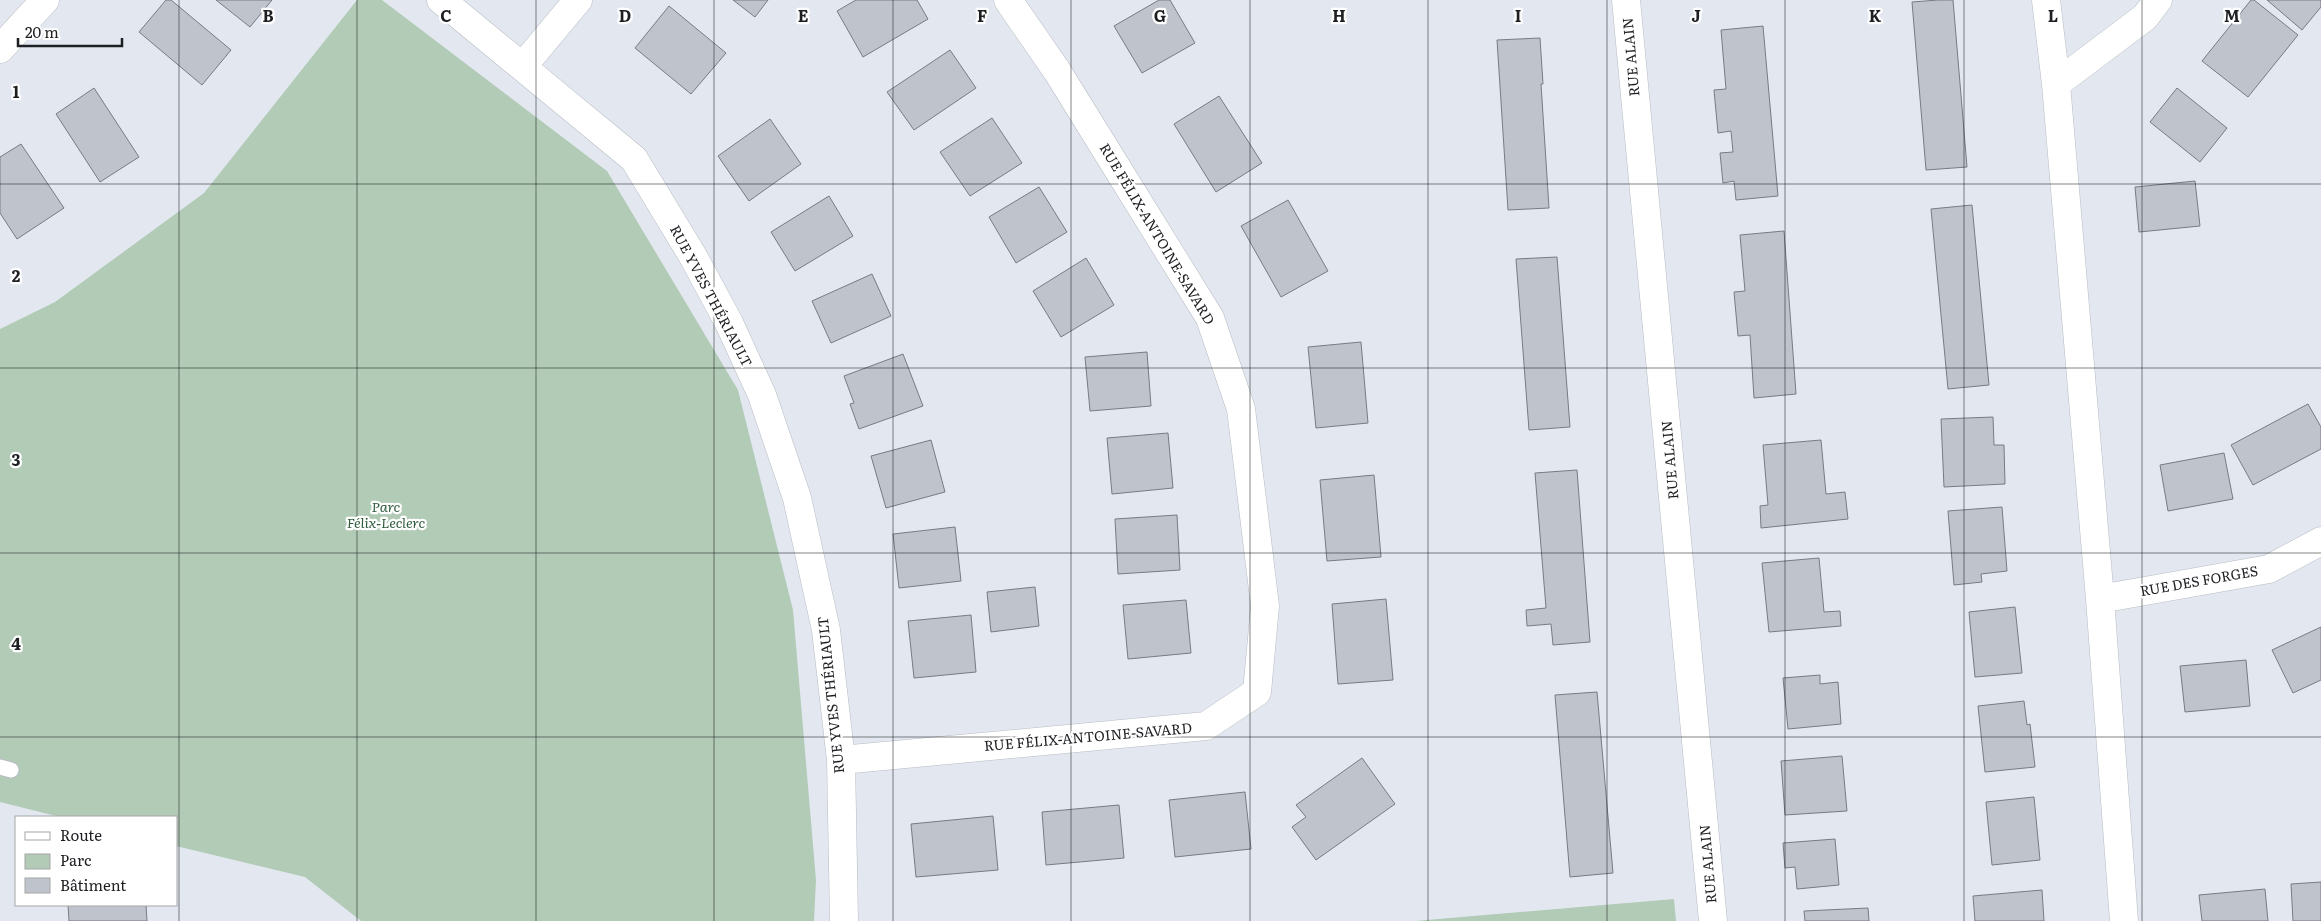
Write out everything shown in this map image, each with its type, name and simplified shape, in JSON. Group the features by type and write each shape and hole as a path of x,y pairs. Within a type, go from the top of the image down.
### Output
{"street":[{"path":"0,49 45,0"},
{"name":"RUE YVES THÉRIAULT","path":"442,0 634,160 694,258 728,322 762,395 797,498 824,620 841,760 844,921"},
{"path":"523,66 578,0"},
{"name":"RUE FÉLIX-ANTOINE-SAVARD","path":"841,760 1206,726 1257,692 1266,606 1241,409 1210,318 1058,70 1008,0"},
{"name":"RUE ALAIN","path":"1626,0 1713,921"},
{"path":"2046,0 2056,84 2100,599 2124,921"},
{"path":"2056,84 2145,17 2158,0"},
{"name":"RUE DES FORGES","path":"2100,599 2269,569 2321,540"}],"green space":[{"name":"Parc Félix-Leclerc","path":"357,0 382,0 607,171 738,390 793,610 816,880 814,921 361,921 305,877 178,846 178,816 56,816 0,802 0,329 55,302 204,193"},
{"path":"1674,899 1676,921 1415,921"}],"building":[{"path":"166,0 171,0 231,50 202,85 139,32"},
{"path":"216,0 272,0 250,27"},
{"path":"733,0 768,0 755,17"},
{"path":"856,0 917,0 928,19 863,57 837,11"},
{"path":"1159,0 1170,0 1195,43 1142,73 1114,26"},
{"path":"1953,0 1967,167 1926,170 1912,2"},
{"path":"2251,0 2254,0 2298,35 2248,97 2202,61"},
{"path":"2267,0 2321,0 2321,7 2302,30"},
{"path":"669,6 726,53 691,94 635,48"},
{"path":"1763,26 1778,196 1736,200 1734,181 1723,183 1720,153 1733,152 1731,131 1718,133 1714,90 1726,89 1721,30"},
{"path":"1540,38 1549,208 1508,210 1497,40"},
{"path":"950,50 976,88 914,130 887,92"},
{"path":"94,88 139,157 100,182 56,114"},
{"path":"2177,88 2227,128 2200,162 2150,122"},
{"path":"1219,96 1262,163 1216,192 1174,124"},
{"path":"992,118 1022,163 970,196 940,152"},
{"path":"770,119 801,164 749,201 718,156"},
{"path":"21,144 64,208 17,239 0,213 0,157"},
{"path":"2195,181 2200,226 2139,232 2135,187"},
{"path":"1039,187 1067,232 1016,263 989,217"},
{"path":"829,196 853,236 795,271 771,232"},
{"path":"1288,200 1328,271 1281,297 1241,226"},
{"path":"1972,205 1989,385 1948,389 1931,209"},
{"path":"1784,231 1796,394 1754,398 1750,335 1738,336 1734,292 1745,291 1740,235"},
{"path":"1557,257 1570,427 1529,430 1516,259"},
{"path":"1086,258 1114,305 1061,337 1033,291"},
{"path":"872,274 891,316 831,343 812,301"},
{"path":"1361,342 1368,423 1316,428 1308,347"},
{"path":"1147,352 1151,406 1090,411 1085,357"},
{"path":"903,354 923,406 859,429 850,404 854,403 844,376"},
{"path":"2308,404 2321,427 2321,449 2253,485 2231,445"},
{"path":"1993,417 1994,445 2004,445 2005,484 1944,487 1941,419"},
{"path":"1168,433 1173,488 1112,494 1107,438"},
{"path":"931,440 945,492 886,508 871,456"},
{"path":"1821,440 1826,494 1845,492 1848,519 1761,528 1760,506 1768,505 1763,445"},
{"path":"2224,453 2233,499 2168,511 2160,465"},
{"path":"1577,470 1590,642 1553,645 1551,624 1527,626 1526,610 1546,608 1535,473"},
{"path":"1374,475 1381,557 1327,561 1320,480"},
{"path":"2002,507 2007,571 1981,574 1982,582 1954,585 1948,511"},
{"path":"1177,515 1180,570 1118,574 1115,519"},
{"path":"955,527 961,581 899,588 893,534"},
{"path":"1819,558 1824,612 1840,611 1841,626 1769,632 1762,563"},
{"path":"1035,587 1039,626 991,632 987,592"},
{"path":"1386,599 1393,680 1338,684 1332,604"},
{"path":"1186,600 1191,653 1128,659 1123,605"},
{"path":"2015,607 2022,673 1975,677 1969,612"},
{"path":"971,615 976,672 914,678 908,621"},
{"path":"2321,627 2321,680 2293,693 2272,650"},
{"path":"2246,660 2250,706 2185,712 2180,666"},
{"path":"1820,675 1820,684 1838,682 1841,724 1788,729 1783,678"},
{"path":"1597,692 1613,873 1570,877 1555,695"},
{"path":"2024,701 2027,725 2030,724 2035,767 1985,772 1978,706"},
{"path":"1842,756 1847,811 1785,815 1781,761"},
{"path":"1362,758 1395,804 1316,860 1292,827 1306,817 1296,805"},
{"path":"1245,792 1251,849 1175,857 1169,800"},
{"path":"2034,797 2040,860 1992,865 1986,802"},
{"path":"1119,805 1124,858 1046,865 1042,812"},
{"path":"993,816 998,870 916,877 911,824"},
{"path":"1835,839 1839,885 1797,889 1795,867 1785,868 1783,843"},
{"path":"2321,882 2321,921 2293,921 2291,884"},
{"path":"2265,889 2268,921 2202,921 2199,895"},
{"path":"2042,890 2044,921 1975,921 1973,896"},
{"path":"68,906 146,906 147,921 69,921"},
{"path":"1868,908 1869,921 1805,921 1804,911"}]}
